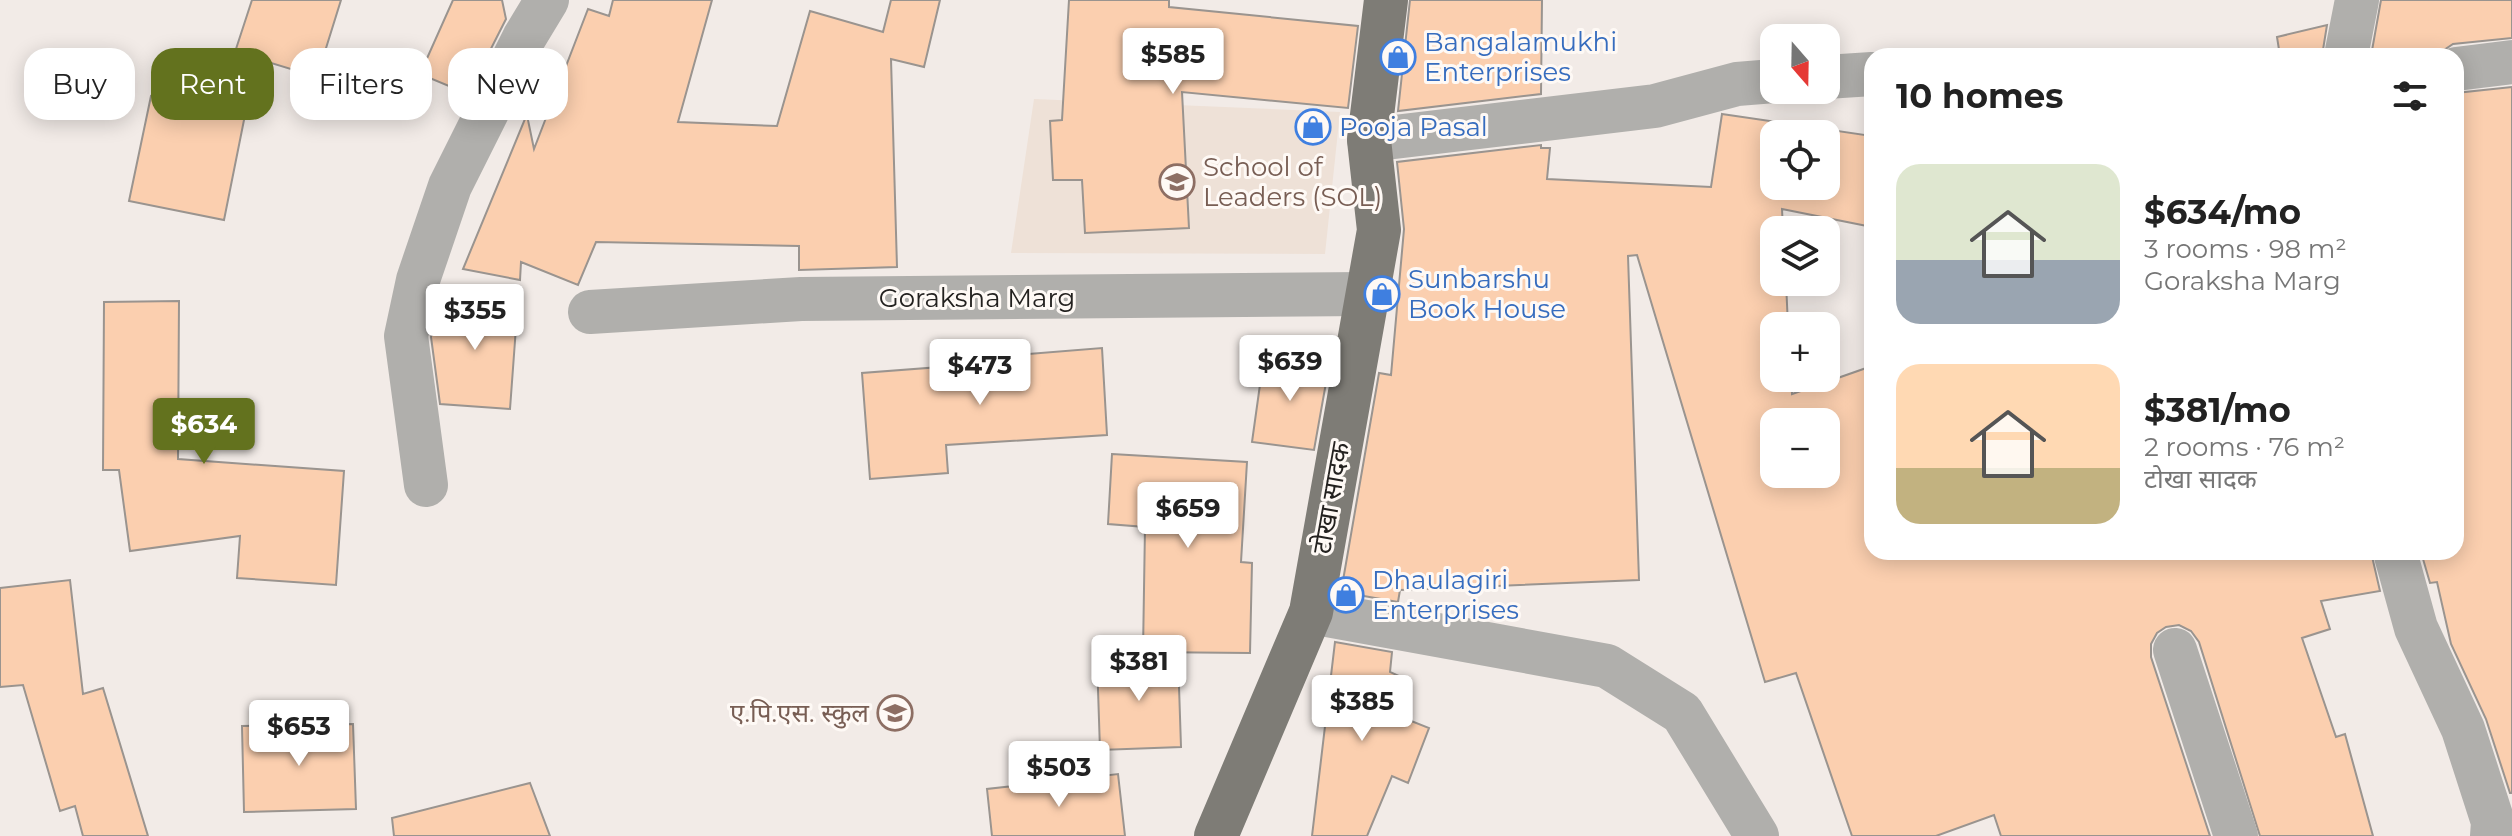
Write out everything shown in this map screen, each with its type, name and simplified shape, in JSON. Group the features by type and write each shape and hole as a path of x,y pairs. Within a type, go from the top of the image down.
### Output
{"main road":[{"name":"टोखा सादक","path":"1216,836 1311,612 1365,294 1379,230 1369,140 1386,0"}],"street":[{"path":"426,485 406,336 418,280 450,186 524,38 547,0"},
{"path":"2348,48 2357,0"},
{"path":"2464,68 2512,62"},
{"path":"1840,76 1864,75"},
{"path":"1369,140 1655,106 1737,84 1760,82"},
{"name":"Goraksha Marg","path":"590,312 801,299 1365,294"},
{"path":"2397,560 2416,628 2463,729 2493,822 2492,836"},
{"path":"1311,612 1607,666 1682,713 1757,836"},
{"path":"2175,650 2236,836"}],"shaded area":[{"name":"School of Leaders (SOL)","path":"1034,99 1340,112 1325,254 1011,253"}],"building":[{"path":"252,0 341,0 326,48 290,48 290,69 274,64 274,48 236,48"},
{"path":"453,0 502,0 506,19 491,48 448,48 448,86 432,79 432,48"},
{"path":"613,0 712,0 678,122 777,126 810,11 883,32 891,0 940,0 924,67 891,59 897,267 799,270 799,246 596,242 578,285 521,262 520,280 463,269 525,120 528,120 534,149 545,120 568,120 568,61 588,9 609,16"},
{"path":"1069,0 1169,0 1169,7 1358,26 1348,108 1182,92 1189,228 1085,233 1082,180 1053,180 1050,121 1062,120"},
{"path":"1410,0 1542,0 1541,94 1398,111"},
{"path":"2381,0 2512,0 2512,38 2453,44 2447,48 2372,48"},
{"path":"2327,25 2323,48 2279,48 2277,37"},
{"path":"2512,87 2512,793 2486,719 2451,644 2437,582 2430,583 2423,560 2464,560 2464,92"},
{"path":"151,96 151,120 244,120 224,220 129,201"},
{"path":"1722,114 1763,120 1760,120 1760,200 1840,200 1840,131 1864,135 1864,225 1840,221 1840,216 1817,216 1782,209 1782,216 1760,216 1760,296 1787,296 1787,312 1760,312 1760,392 1840,392 1840,377 1864,369 1864,560 2373,560 2380,591 2321,601 2330,629 2302,638 2336,737 2345,734 2373,836 2260,836 2199,642 2191,631 2179,625 2166,627 2157,633 2151,644 2151,657 2210,836 2001,836 1994,815 1936,836 1852,836 1796,673 1765,682 1637,255 1628,256 1639,580 1400,590 1398,602 1341,592 1379,373 1391,375 1404,229 1397,162 1541,145 1541,148 1550,148 1547,179 1711,187"},
{"path":"450,300 518,300 510,409 440,404 431,337 438,305 447,305"},
{"path":"179,301 178,459 344,471 336,585 237,578 240,536 130,551 119,470 103,470 104,302"},
{"path":"1102,348 1107,435 946,445 948,473 870,479 862,373 979,364 978,358"},
{"path":"1264,356 1329,366 1314,450 1252,442"},
{"path":"1112,454 1247,462 1241,562 1252,563 1250,653 1143,652 1145,527 1108,524"},
{"path":"70,580 83,694 103,688 148,836 83,836 75,806 60,811 23,685 0,687 0,588"},
{"path":"1335,642 1392,652 1390,672 1401,677 1386,711 1429,728 1408,783 1392,776 1367,836 1312,836"},
{"path":"1178,656 1181,747 1100,750 1097,659"},
{"path":"353,724 356,809 244,812 242,726"},
{"path":"1118,774 1125,836 992,836 987,789"},
{"path":"530,783 550,836 394,836 392,818"}],"place":[{"name":"Bangalamukhi Enterprises","path":"1398,57"},
{"name":"Pooja Pasal","path":"1313,127"},
{"name":"School of Leaders (SOL)","path":"1177,182"},
{"name":"Sunbarshu Book House","path":"1382,294"},
{"name":"Dhaulagiri Enterprises","path":"1346,595"},
{"name":"ए.पि.एस. स्कुल","path":"895,713"}]}
